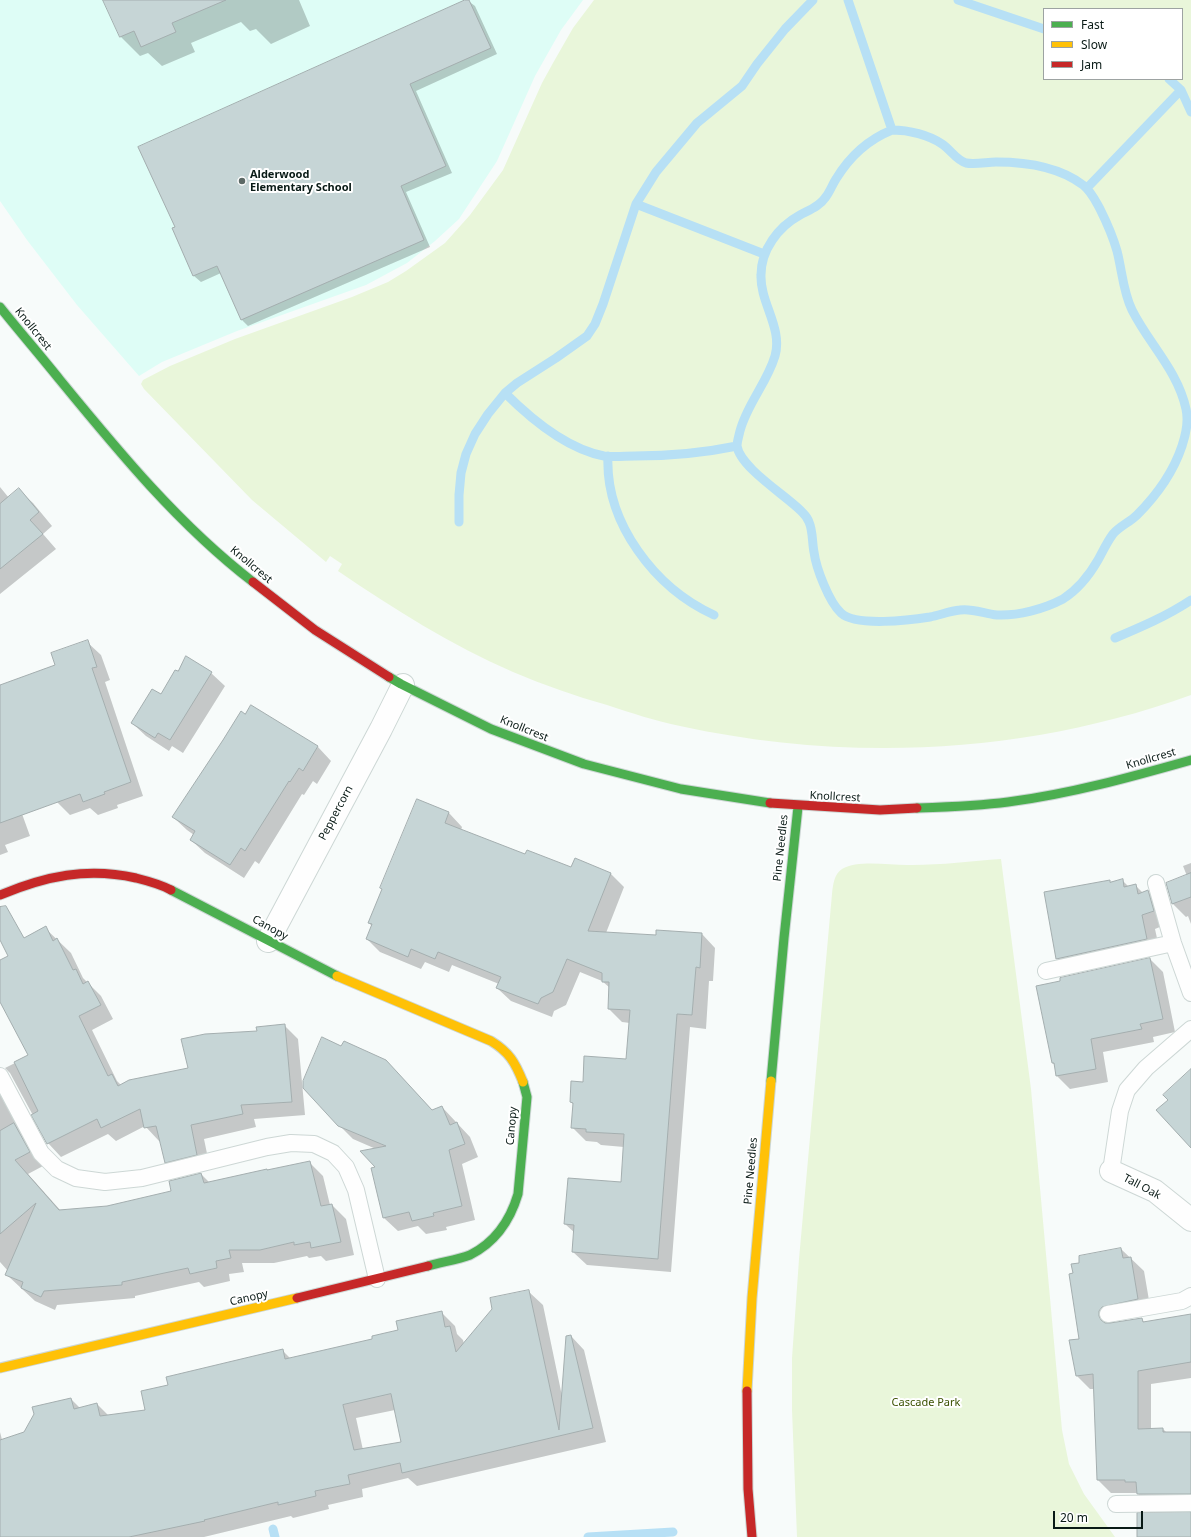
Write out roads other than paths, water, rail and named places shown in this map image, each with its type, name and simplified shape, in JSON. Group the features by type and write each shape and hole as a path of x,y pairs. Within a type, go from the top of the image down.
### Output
{"street":[{"name":"Knollcrest","path":"0,307 121,453 181,516 219,553 255,584 318,633 350,655 451,712 524,743 591,767 654,784 730,800 798,807 851,810 900,810 985,805 1036,798 1105,784 1191,760"},
{"name":"Peppercorn","path":"268,941 403,685"},
{"name":"Pine Needles","path":"752,1537 746,1432 747,1378 755,1261 798,807"},
{"name":"Canopy","path":"0,895 29,883 52,876 78,873 104,873 153,882 220,914 268,941 338,977 491,1041 502,1048 511,1057 525,1086 526,1097 518,1194 514,1207 502,1229 493,1240 469,1255 377,1279 108,1344 0,1368"},
{"name":"Tall Oak","path":"1111,1171 1155,1192 1191,1220"}],"lane":[{"path":"1156,883 1173,943 1191,993"},
{"path":"1046,971 1173,943"},
{"path":"1111,1171 1120,1111 1127,1090 1146,1068 1191,1028"},
{"path":"0,1076 41,1153 57,1169 76,1178 105,1182 142,1178 267,1147 291,1143 314,1144 333,1153 346,1167 356,1190 377,1279"},
{"path":"1108,1314 1182,1301 1191,1296"},
{"path":"1116,1504 1191,1503"}],"waterway":[{"path":"459,522 461,473 466,454 475,434 488,414 505,393 517,383 587,336 595,324 603,304 636,204 656,172 697,123 742,86 757,64 785,29 813,0"},
{"path":"848,0 892,130"},
{"path":"958,0 1043,29"},
{"path":"1170,80 1181,90 1191,112"},
{"path":"1087,188 1181,90"},
{"path":"892,130 912,132 931,138 945,146 962,162 973,164 1007,162 1041,166 1063,173 1086,187 1093,196 1112,235 1123,281 1132,310 1170,370 1182,395 1187,414 1186,432 1178,456 1164,483 1137,515 1113,534 1095,565 1078,586 1063,599 1039,609 1005,615 997,615 974,610 952,611 930,617 910,620 871,621 848,617 836,608 820,575 815,559 811,529 808,520 793,504 754,472 740,454 737,446 743,421 767,375 775,356 777,346 774,325 764,296 761,275 764,257 768,248 772,240 792,220 823,201 841,171 853,156 867,144 892,130"},
{"path":"636,204 764,254"},
{"path":"505,393 526,413 550,432 577,447 604,456 673,455 712,451 737,446"},
{"path":"608,456 609,481 615,505 625,529 638,550 654,570 672,588 692,603 714,615"},
{"path":"1115,638 1163,616 1191,600"},
{"path":"273,1529 275,1537"},
{"path":"588,1537 673,1532"}],"place":[{"name":"Alderwood Elementary School","path":"242,181"}],"park label":[{"name":"Cascade Park","path":"926,1403"}]}
